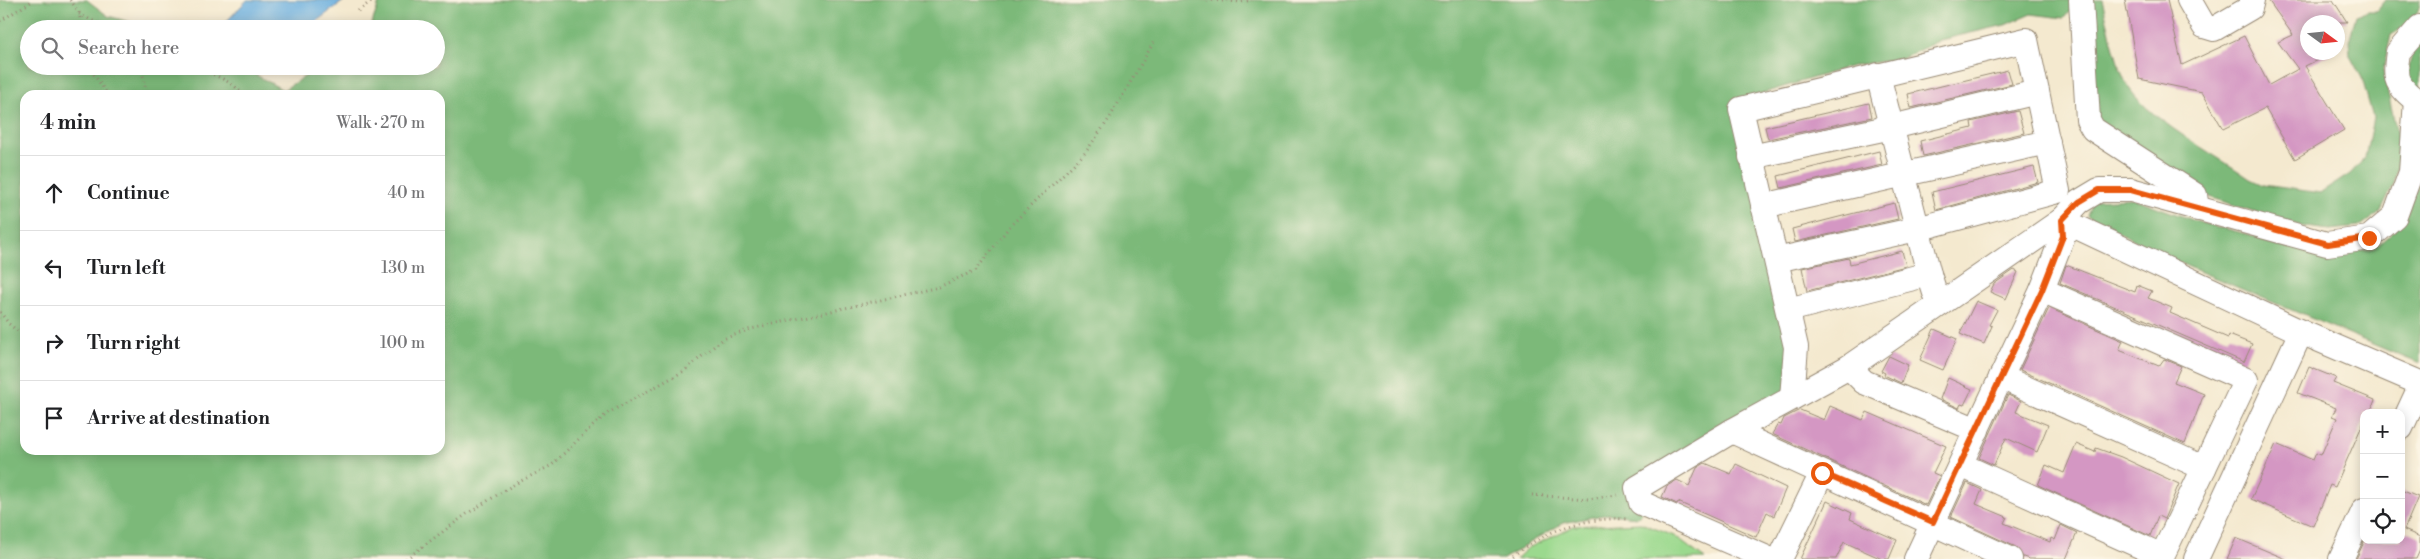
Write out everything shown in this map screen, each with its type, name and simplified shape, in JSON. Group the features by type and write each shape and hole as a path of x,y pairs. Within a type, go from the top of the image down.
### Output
{"street":[{"path":"2081,0 2088,120 2093,129 2195,195 2197,209"},
{"path":"2189,0 2204,26 2214,29 2250,8 2252,0"},
{"path":"1769,559 1641,503 1637,488 1732,431 1849,367 2062,220 2079,202 2099,190 2131,190 2328,244 2369,238 2395,216 2411,172 2418,101 2397,78 2398,52 2420,27"},
{"path":"1776,260 1917,229 2058,190 2026,40 1740,109 1796,347 1792,398"},
{"path":"1878,75 1929,274 1935,293 1944,302"},
{"path":"1751,157 1892,127 2037,92"},
{"path":"1763,206 1905,176 2048,142"},
{"path":"1916,559 2042,290 2063,236 2062,220"},
{"path":"2062,220 2300,332 2420,383"},
{"path":"1788,310 1929,274"},
{"path":"1961,465 2162,556 2246,380 2042,290"},
{"path":"2196,559 2300,332"},
{"path":"1849,367 1864,382 1977,430"},
{"path":"2001,377 2204,468"},
{"path":"2405,419 2420,387"},
{"path":"1732,431 2010,559"},
{"path":"1780,559 1822,473"},
{"path":"2341,559 2360,519"}],"path":[{"path":"0,21 34,0"},
{"path":"70,0 79,14 80,20"},
{"path":"358,11 373,0"},
{"path":"1207,0 1241,2 1252,0"},
{"path":"79,14 91,20"},
{"path":"406,559 468,513 552,465 586,431 608,413 684,371 723,339 750,329 939,287 976,270 1010,227 1085,153 1109,119 1155,40"},
{"path":"94,75 105,90"},
{"path":"143,75 146,90"},
{"path":"215,75 234,85 238,90"},
{"path":"0,312 9,324 20,334"},
{"path":"1532,495 1588,499 1612,497 1637,488"},
{"path":"1509,559 1526,546 1570,524 1630,520"}],"green space":[{"path":"0,0 87,0 108,16 123,20 20,20 20,75 256,75 283,90 307,75 445,75 445,20 373,20 380,0 2073,0 2073,7 2064,18 2031,14 2005,25 1940,40 1901,59 1856,65 1737,101 1790,348 1790,396 1641,493 1641,513 1637,517 1608,514 1563,523 1503,559 0,559"},
{"path":"2086,0 2102,0 2115,52 2125,81 2147,108 2181,134 2250,179 2263,185 2321,193 2350,174 2365,158 2373,118 2362,78 2350,56 2349,41 2356,15 2368,11 2377,11 2386,0 2420,0 2415,17 2407,25 2391,35 2383,71 2400,146 2394,184 2380,212 2359,227 2329,230 2300,226 2212,198 2102,129 2091,109"},
{"path":"2420,40 2420,90 2409,82 2408,70 2411,55"},
{"path":"2420,180 2420,364 2170,259 2087,215 2093,200 2133,198 2198,222 2332,255 2375,248 2403,222"},
{"path":"1641,523 1674,536 1705,559 1516,559 1528,548 1574,526"}],"water":[{"path":"247,0 345,0 318,20 228,20"}],"building":[{"path":"2125,0 2167,0 2182,65 2244,36 2269,85 2298,69 2278,42 2293,35 2268,0 2333,0 2343,15 2300,15 2300,60 2317,60 2305,66 2344,130 2295,159 2265,108 2223,129 2202,92 2139,79"},
{"path":"2008,70 2012,84 1911,108 1908,94"},
{"path":"1869,103 1872,117 1768,139 1765,127"},
{"path":"2018,111 2024,133 1923,156 1920,141 1972,128 1971,122"},
{"path":"1879,151 1882,165 1781,188 1778,176"},
{"path":"2034,167 2038,182 1936,210 1932,192"},
{"path":"1894,203 1898,219 1795,242 1792,229"},
{"path":"1902,251 1906,266 1807,291 1802,268 1849,258 1850,264"},
{"path":"2066,265 2135,292 2137,285 2152,291 2148,298 2172,308 2170,313 2228,338 2229,335 2252,344 2244,362 2060,283"},
{"path":"2014,270 2018,272 2006,299 1990,292 1994,284"},
{"path":"1976,301 1997,310 1989,325 1992,326 1984,344 1960,334"},
{"path":"2049,308 2123,341 2119,350 2159,366 2164,359 2181,366 2174,382 2204,394 2185,444 2020,370"},
{"path":"1934,329 1957,339 1943,370 1920,360"},
{"path":"1889,356 1908,365 1901,383 1884,375 1885,373 1881,371"},
{"path":"2309,367 2336,378 2333,383 2375,400 2372,409 2360,409 2360,430 2335,487 2330,485 2313,526 2251,499 2276,444 2313,460 2316,453 2321,455 2337,418 2332,416 2336,408 2298,393"},
{"path":"1948,378 1972,389 1964,405 1961,404 1959,408 1940,399"},
{"path":"2008,395 2021,401 2016,412 2048,425 2037,452 2006,438 1994,465 1979,458"},
{"path":"1830,406 1863,420 1867,412 1946,446 1933,473 1940,476 1926,505 1772,434 1778,424 1781,425 1784,418 1800,410 1824,420"},
{"path":"2076,444 2095,452 2096,448 2121,457 2179,484 2164,519 2158,516 2150,536 2038,485 2046,465 2064,473"},
{"path":"1705,463 1731,474 1736,464 1786,488 1774,516 1767,512 1756,537 1678,502 1677,504 1662,497 1667,486 1677,480 1689,486 1697,468"},
{"path":"1967,483 1982,490 1976,504 2007,517 2004,523 2050,542 2051,538 2055,540 2061,525 2077,533 2066,559 2029,559 2023,557 2016,547 1951,517"},
{"path":"2405,492 2418,497 2405,528"},
{"path":"1827,501 1852,513 1850,519 1897,540 1889,559 1882,559 1844,542 1836,559 1800,559"},
{"path":"2405,530 2420,537 2420,550 2416,559 2356,559 2363,544 2405,544"},
{"path":"2236,538 2286,559 2227,559"}],"route":[{"path":"1822,473 1933,522 2042,290 2063,236 2062,220 2079,202 2099,190 2131,190 2328,244 2369,238"}]}
